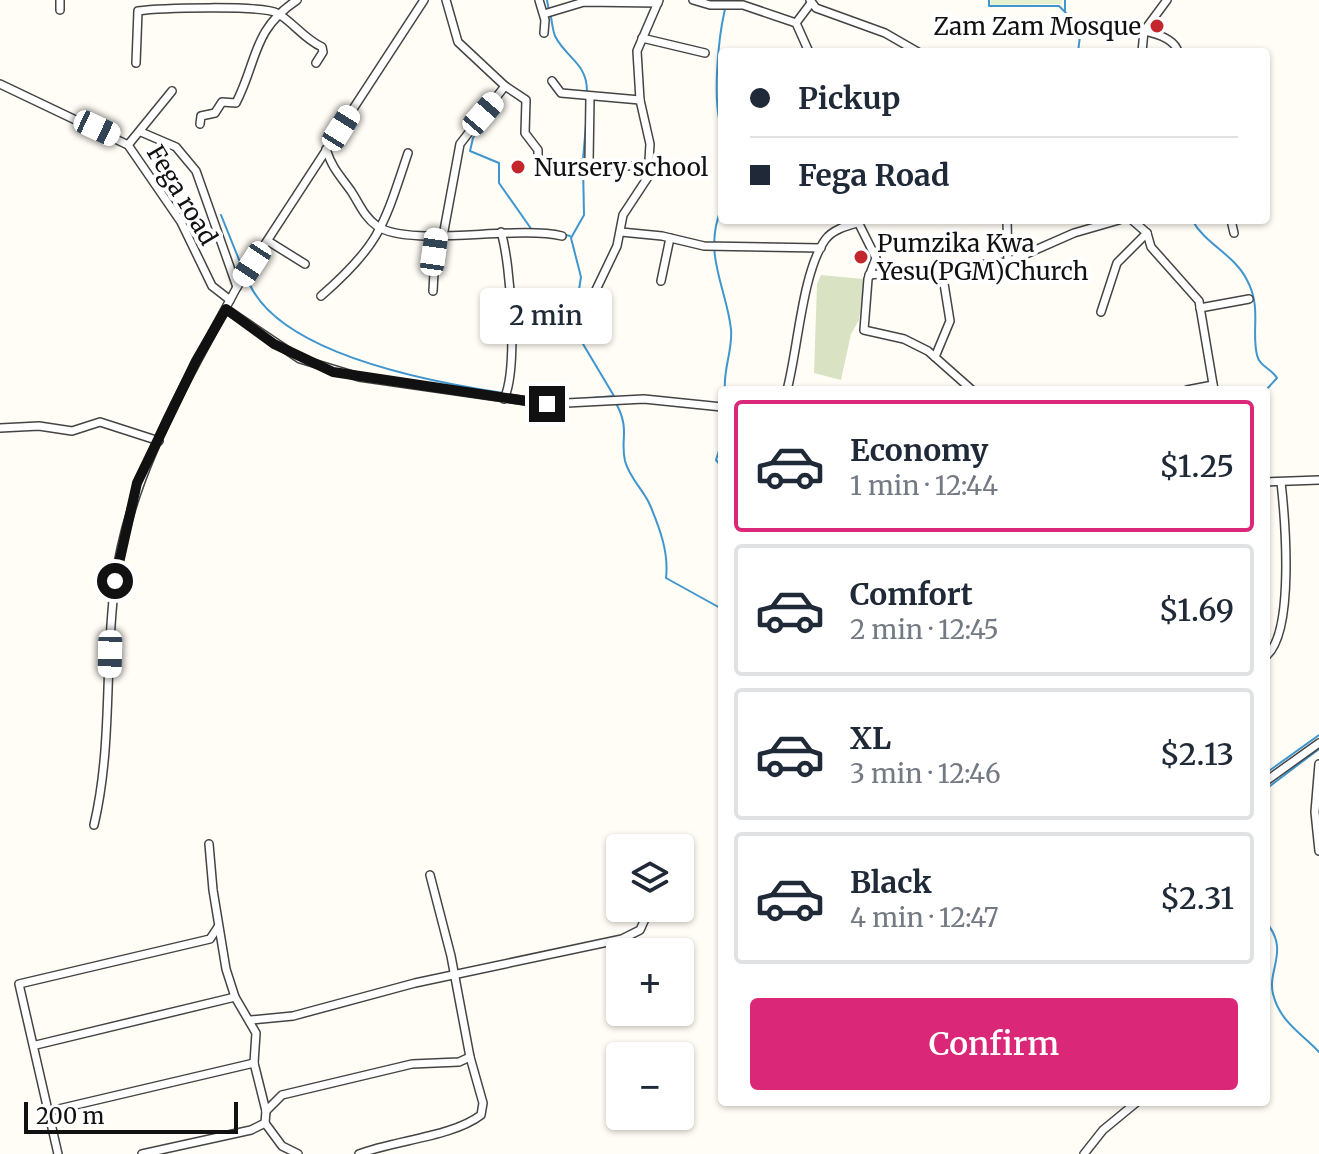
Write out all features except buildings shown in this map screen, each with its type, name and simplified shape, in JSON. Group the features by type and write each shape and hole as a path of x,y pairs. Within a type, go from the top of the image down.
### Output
{"street":[{"path":"60,0 60,10"},
{"path":"267,0 267,9"},
{"path":"200,124 201,116 215,113 222,102 236,103 257,43 279,14 297,0"},
{"path":"94,825 107,745 115,581 137,483 196,361 237,287 424,0"},
{"path":"446,0 458,42 505,86 526,100 525,133 538,150 538,166"},
{"path":"539,0 544,14 544,33"},
{"path":"693,0 710,5 743,5 796,23 807,48"},
{"path":"1142,48 1144,31 1167,0"},
{"path":"544,14 584,2 659,2 637,51 640,100 648,129 648,167 642,186 623,215 621,232 594,294"},
{"path":"796,23 811,2 827,13 885,33 911,48"},
{"path":"136,63 138,11 267,9 279,14 297,32 324,49 316,63"},
{"path":"1086,26 1144,31 1169,38 1175,48"},
{"path":"642,38 705,53"},
{"path":"552,81 561,93 590,98 640,100"},
{"name":"Fega road","path":"0,84 128,145 181,222 212,286 228,304"},
{"path":"433,291 440,236 460,144 505,86"},
{"path":"128,145 172,91"},
{"path":"589,162 590,98"},
{"path":"141,132 176,147 196,171 237,287"},
{"path":"326,149 338,178 349,188 366,216 383,229 440,236 501,232 562,236"},
{"path":"321,296 356,264 383,229 408,153"},
{"path":"578,168 589,162 648,167"},
{"path":"788,386 804,301 821,248 836,230 852,224"},
{"path":"858,224 875,251 875,264 869,275 864,330 904,339 935,357 968,386"},
{"path":"1007,224 1008,262"},
{"path":"869,275 942,271 1008,262 1074,233 1105,224"},
{"path":"1137,224 1147,233 1151,247 1181,277 1200,308 1214,386"},
{"path":"1232,224 1234,233"},
{"path":"501,232 506,257 513,354 504,399"},
{"path":"621,232 704,246 821,248"},
{"path":"1101,312 1117,263 1147,233"},
{"path":"661,281 670,238"},
{"path":"268,241 305,264"},
{"path":"935,357 950,321 942,271"},
{"path":"1200,308 1249,299"},
{"path":"228,304 274,344 333,372 504,399 570,405 644,399 718,407"},
{"path":"0,428 39,426 72,431 100,422 159,441"},
{"path":"1270,482 1319,480"},
{"path":"1270,651 1278,641 1286,587 1281,482"},
{"path":"1270,778 1319,745"},
{"path":"1319,764 1315,812 1319,851"},
{"path":"209,844 219,925 235,997 251,1020 258,1041 254,1063 266,1111 265,1123 282,1146 298,1154"},
{"path":"359,1154 388,1143 468,1124 481,1115 483,1103 430,875"},
{"path":"251,1020 293,1016 454,975 622,939 640,930 644,922"},
{"path":"58,1154 36,1045 19,984 210,939 219,925"},
{"path":"36,1045 235,997"},
{"path":"266,1111 282,1095 412,1064 459,1062 470,1057"},
{"path":"50,1111 254,1063"},
{"path":"1084,1154 1103,1130 1132,1106"},
{"path":"142,1154 251,1130 265,1123"}],"green space":[{"path":"991,0 1062,0 1062,4 991,5"},
{"path":"821,275 864,279 859,320 851,334 841,380 814,373 817,284"}],"waterway":[{"path":"547,0 549,11"},
{"path":"989,0 989,6 1059,6 1081,28 1078,48"},
{"path":"1065,0 1065,11"},
{"path":"719,48 725,9"},
{"path":"551,17 555,36 584,74 587,91"},
{"path":"718,59 718,112"},
{"path":"494,105 473,138 470,151 499,163 499,183 532,230"},
{"path":"583,159 586,125"},
{"path":"581,399 614,396 583,344 584,320 578,296 581,277 571,238 584,215 583,165"},
{"path":"221,215 244,272"},
{"path":"718,218 715,254 731,329 725,386"},
{"path":"1195,224 1235,263 1247,280 1254,300 1257,355 1277,378 1270,386"},
{"path":"550,231 570,236"},
{"path":"249,283 266,308 292,329 324,347 399,372 503,393"},
{"path":"617,405 624,428 625,461 657,523 665,550 666,578 718,607"},
{"path":"718,454 718,462"},
{"path":"1270,770 1319,735"},
{"path":"1270,786 1319,749"},
{"path":"1270,928 1277,951 1272,985 1276,1004 1286,1020 1319,1052"}],"place":[{"name":"Zam Zam Mosque","path":"1157,26"},
{"name":"Nursery school","path":"518,167"},
{"name":"Pumzika Kwa Yesu(PGM)Church","path":"861,257"}],"route":[{"path":"115,581 137,483 210,333 226,309 274,344 300,359 333,372 547,404"}]}
